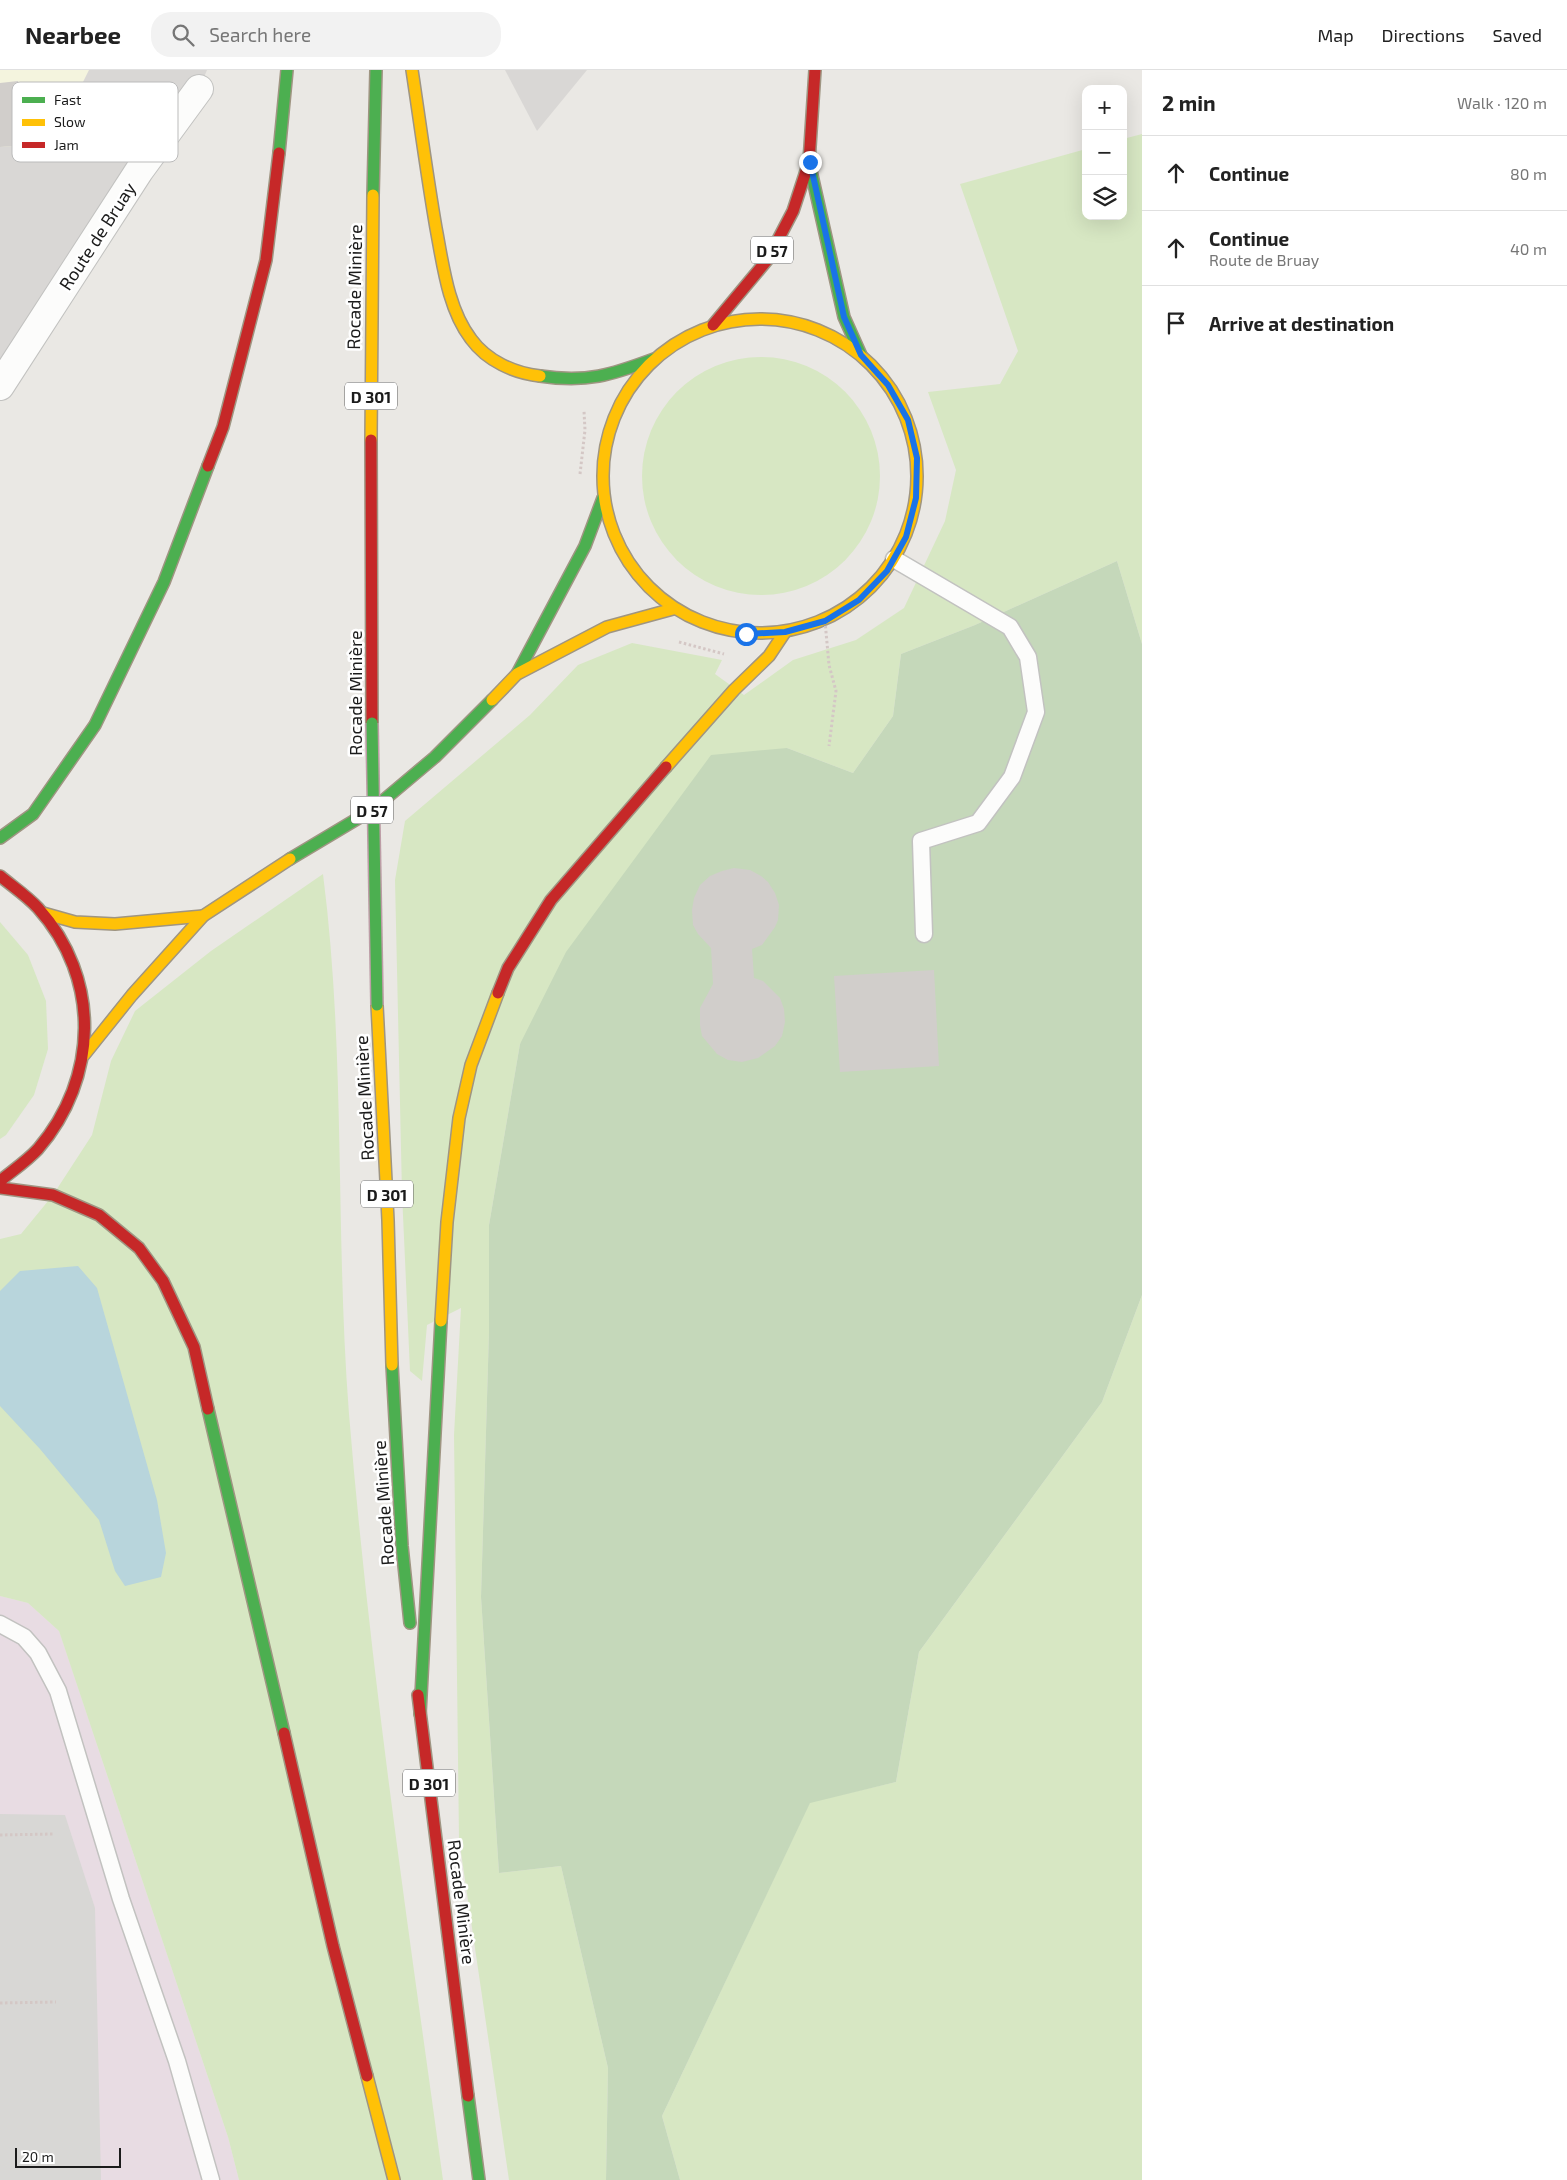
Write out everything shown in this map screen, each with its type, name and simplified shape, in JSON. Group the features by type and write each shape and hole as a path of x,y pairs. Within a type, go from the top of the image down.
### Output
{"main road":[{"path":"0,838 33,814 95,725 164,582 219,436 266,260 283,124 287,70"},
{"name":"Rocade Minière","path":"376,70 371,294 374,902 377,1005 388,1220 392,1384 402,1546 420,1714 479,2180"},
{"path":"412,70 429,194 447,288 472,341 492,358 514,370 545,378 583,380 611,375 654,358 682,339 713,325 752,319 791,322 828,334 861,355 888,385 908,420 917,458 916,498 906,537 894,559 887,571 859,600 825,621 785,632 746,634 708,626 673,609 639,579 615,541 603,498 602,459 611,422 629,388 654,358"},
{"name":"D 57","path":"815,70 810,162 844,317 861,355"},
{"name":"D 57","path":"713,325 768,260 793,212 810,162"},
{"name":"D 57","path":"84,1055 132,995 203,916 318,841 372,810 435,757 517,674 585,546 603,498"},
{"name":"D 57","path":"517,674 607,627 673,609"},
{"path":"420,1714 430,1483 447,1222 459,1118 471,1065 508,968 551,900 734,690 769,656 785,632"},
{"path":"0,876 19,888 43,913 61,937 74,964 86,1025 84,1055 76,1088 62,1118 43,1145 19,1168 0,1181"},
{"name":"D 57","path":"43,913 75,922 115,924 203,916"},
{"path":"0,1188 53,1194 99,1215 132,1242 139,1248 163,1281 194,1347 333,1946 394,2180"}],"street":[{"name":"Route de Bruay","path":"178,118 199,89"},
{"name":"Route de Bruay","path":"0,386 146,162"}],"lane":[{"path":"894,559 1010,627 1028,657 1036,712 1012,777 978,823 921,841 924,934"},
{"path":"0,1624 24,1637 38,1653 58,1691 121,1899 177,2061 211,2180"}],"path":[{"path":"128,162 139,171"},
{"path":"580,475 585,430 583,380"},
{"path":"825,621 829,665 836,691 829,746"},
{"path":"678,642 730,655 724,675 734,690"},
{"path":"0,1835 52,1834"},
{"path":"0,2003 56,2002"}],"shaded area":[{"path":"0,70 207,70 199,89 178,120 178,82 12,82 12,162 150,162 0,386"},
{"path":"0,70 89,70 83,82 12,82 12,146 0,147"},
{"path":"505,70 587,70 537,131"},
{"path":"1117,561 1142,644 1142,1295 1102,1402 919,1652 896,1782 810,1803 662,2116 680,2180 606,2180 608,2068 561,1866 499,1873 481,1597 489,1332 489,1225 520,1044 566,952 711,755 787,748 853,773 893,716 901,654 975,625"},
{"path":"0,1596 28,1603 59,1631 228,2137 239,2180 0,2180"},
{"path":"0,1814 65,1815 95,1908 101,2180 0,2180"}],"green space":[{"path":"1142,134 1142,644 1117,561 975,625 901,654 893,716 853,773 787,748 520,1044 489,1225 489,1332 481,1597 499,1873 561,1866 608,2068 606,2180 509,2180 459,1839 454,1435 461,1308 427,1325 422,1381 410,1371 402,1193 395,880 405,821 530,715 578,665 632,643 722,660 715,674 744,695 793,660 856,640 904,608 945,521 956,470 928,392 1000,384 1018,351 960,184 1082,150 1082,220 1127,220 1127,138"},
{"path":"749,357 773,357 796,362 817,371 837,384 853,400 866,420 875,441 880,464 878,499 871,522 853,552 837,568 817,581 796,590 773,595 749,595 726,590 705,581 685,568 669,552 656,532 647,511 642,488 642,464 647,441 656,420 669,400 685,384 705,371 726,362"},
{"path":"323,874 335,1009 342,1279 349,1414 379,1702 403,1893 443,2180 239,2180 228,2137 59,1631 28,1603 0,1596 0,1239 21,1234 53,1195 92,1135 111,1061 135,1011 211,951"},
{"path":"0,922 28,955 46,1001 48,1049 34,1095 6,1135 0,1139"},
{"path":"1142,1295 1142,2180 680,2180 662,2116 810,1802 896,1782 919,1652 1102,1402"}],"water":[{"path":"78,1266 97,1288 157,1500 166,1553 161,1577 125,1586 115,1571 99,1520 40,1449 0,1406 0,1291 20,1271"}],"building":[{"path":"18,81 12,82 12,146 0,147 0,83"},
{"path":"734,868 750,870 761,876 768,882 775,893 779,905 778,920 775,927 762,945 752,949 754,978 763,981 780,998 784,1009 785,1022 782,1036 775,1046 758,1058 742,1062 728,1060 717,1054 702,1036 700,1008 713,984 711,948 698,934 693,925 692,910 694,898 700,885 710,876"},
{"path":"934,970 939,1066 840,1072 834,976"}],"traffic: fast":[{"path":"279,153 287,70"},
{"path":"373,195 376,70"},
{"path":"809,162 844,317 861,355"},
{"path":"540,376 572,379 599,376 654,359"},
{"path":"0,838 33,814 95,725 164,582 208,466"},
{"path":"517,674 585,546 603,498"},
{"path":"290,859 372,810 435,757 492,700"},
{"path":"372,723 377,1005"},
{"path":"420,1714 441,1321"},
{"path":"392,1365 402,1546 410,1623"},
{"path":"208,1409 284,1733"},
{"path":"468,2096 479,2180"}],"traffic: slow":[{"path":"412,70 441,257 457,314 463,327 477,347 493,360 511,369 540,376"},
{"path":"371,440 373,195"},
{"path":"745,319 775,319 806,325 834,337 860,354 882,376 899,402 911,430 917,461 917,476 917,491 911,522 899,550 882,576 860,598 834,615 806,627 775,633 745,633 714,627 686,615 660,598 638,576 621,550 609,522 603,491 603,461 609,430 621,402 638,376 660,354 686,337 714,325 745,319"},
{"path":"492,700 517,674 607,627 673,609"},
{"path":"666,767 734,690 769,656 785,632"},
{"path":"84,1055 132,995 203,916 290,859"},
{"path":"43,913 75,922 115,924 203,916"},
{"path":"441,1321 447,1222 459,1118 471,1065 498,993"},
{"path":"377,1005 388,1220 392,1365"},
{"path":"367,2076 394,2180"}],"traffic: jam":[{"path":"713,325 768,259 793,211 809,162 815,70"},
{"path":"208,466 223,427 266,260 279,153"},
{"path":"371,440 372,723"},
{"path":"498,993 508,968 551,900 666,767"},
{"path":"0,876 38,908 59,936 73,965 82,996 84,1028 81,1060 73,1091 58,1121 38,1149 0,1181"},
{"path":"0,1188 53,1195 99,1215 139,1248 163,1281 194,1347 208,1409"},
{"path":"418,1695 468,2096"},
{"path":"284,1733 333,1946 367,2076"}],"route":[{"path":"746,634 785,632 825,621 859,600 887,571 906,537 916,498 917,458 908,420 888,385 861,355 844,317 810,162"}]}
